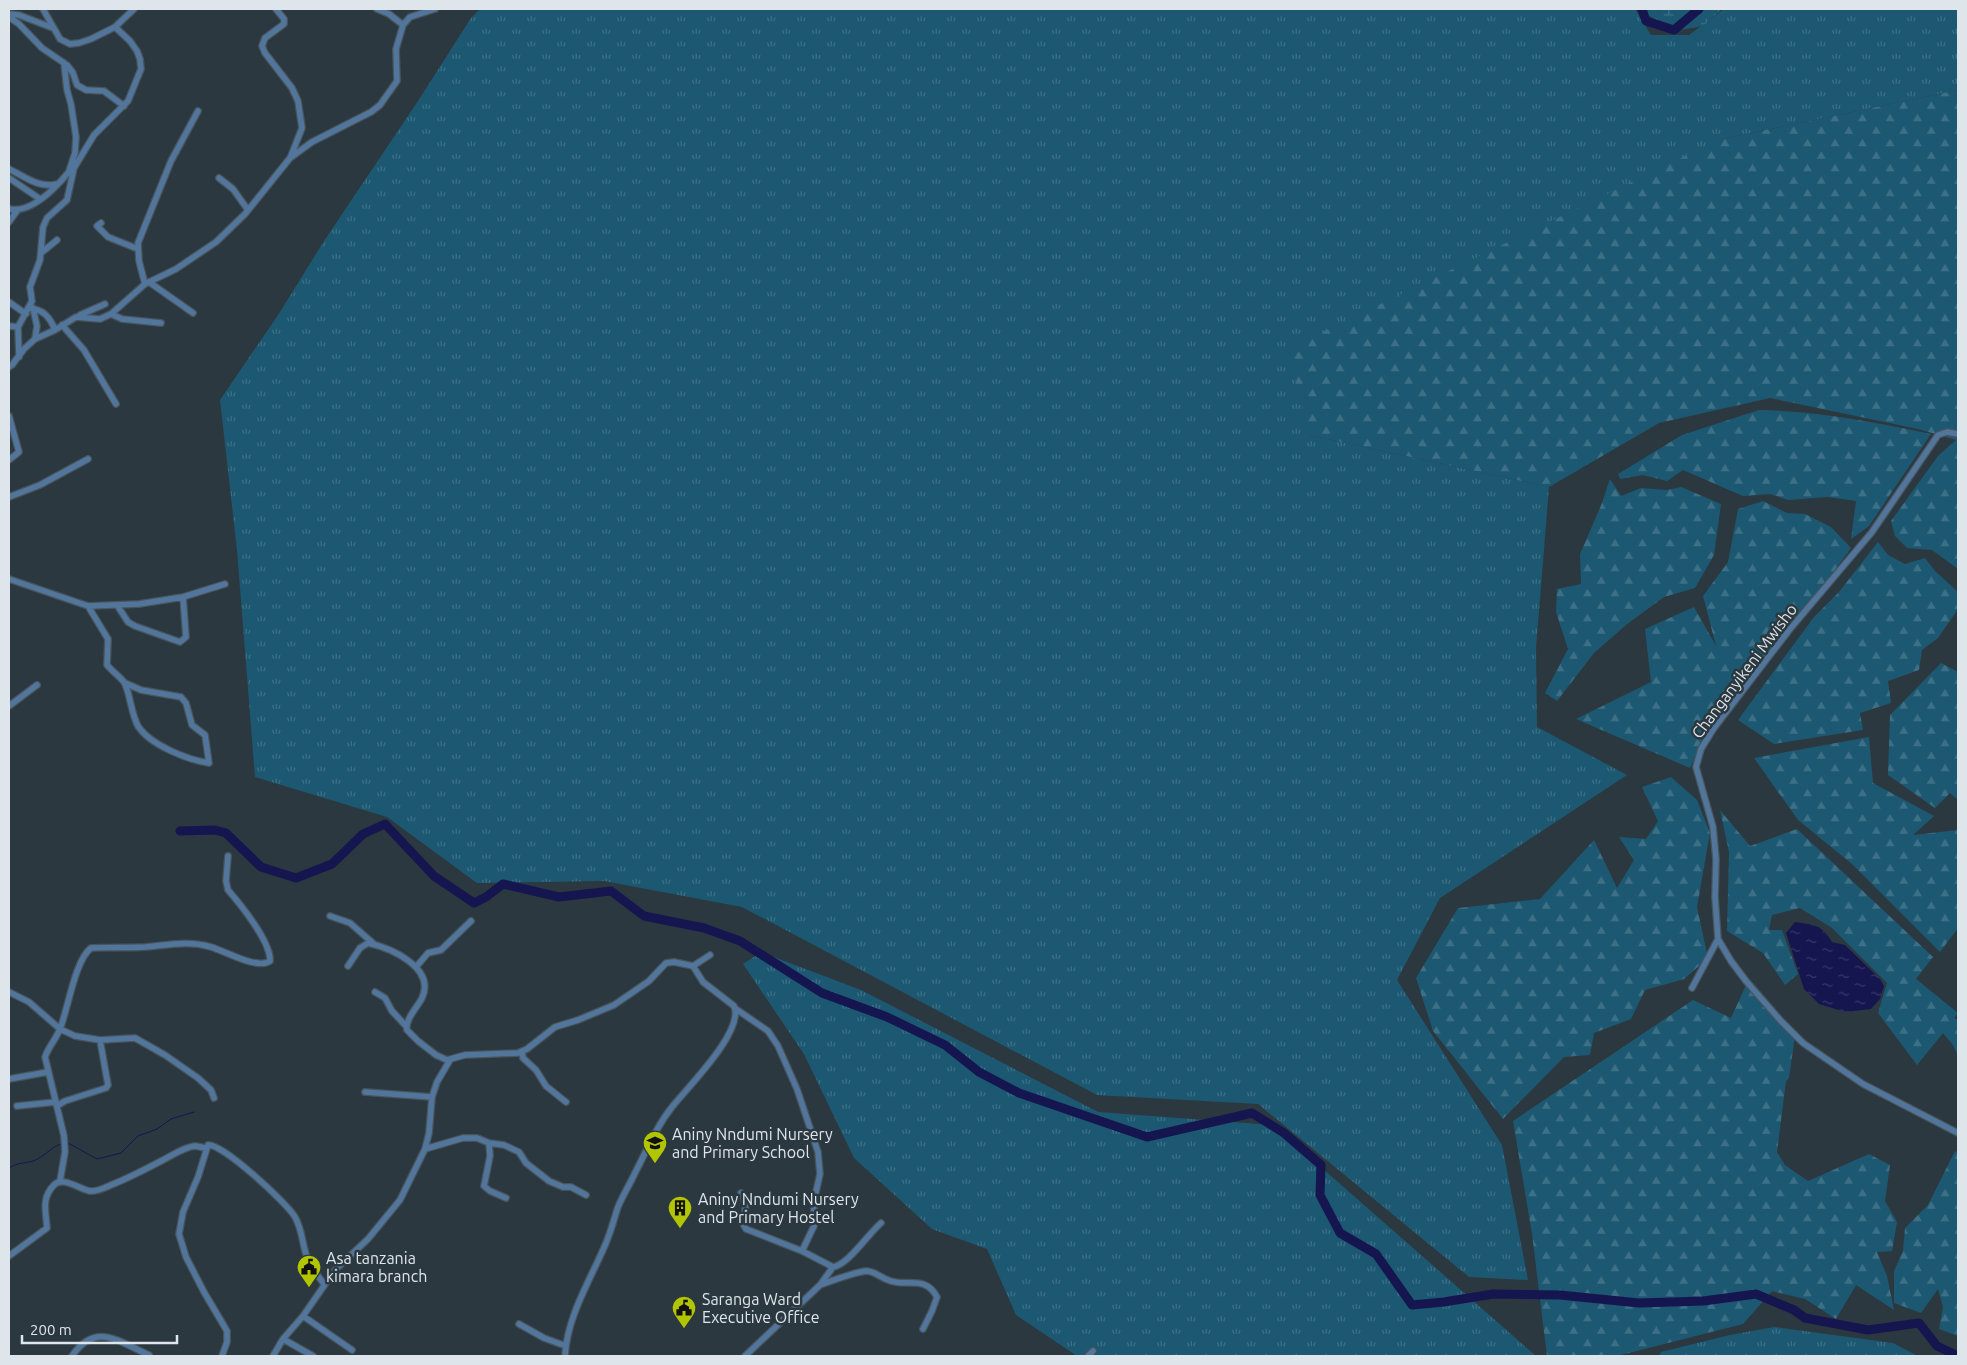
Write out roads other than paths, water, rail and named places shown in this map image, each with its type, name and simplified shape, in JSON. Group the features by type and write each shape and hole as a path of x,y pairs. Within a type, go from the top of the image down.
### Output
{"street":[{"path":"43,9 60,40 70,44 90,39 115,26 134,9"},
{"path":"276,9 284,19 284,24 265,38 262,46 265,53 292,88 298,102 302,128 290,158"},
{"path":"377,9 389,14 403,25"},
{"path":"76,317 100,319 111,314 147,283 176,268 216,242 248,210 290,158 312,142 365,115 380,105 397,81 396,49 403,25 410,17 413,9"},
{"path":"410,17 435,9"},
{"path":"9,15 19,15 53,28"},
{"path":"9,15 42,48 64,62 73,73 77,85 82,89 104,91 124,106"},
{"path":"9,209 17,211 26,208 59,184 72,170 94,135 124,106 132,93 141,69 140,59 130,41 115,26"},
{"path":"18,356 18,327 21,319 29,310 32,301 30,287 40,260 41,235 45,222 67,200 75,153 76,137 64,62"},
{"path":"193,313 147,283 138,249 142,233 171,161 198,111"},
{"path":"9,169 40,184 50,186 59,184"},
{"path":"9,178 40,199"},
{"path":"219,178 233,189 248,210"},
{"path":"9,222 17,211"},
{"path":"100,223 96,226 108,237 138,249"},
{"path":"40,253 57,240"},
{"path":"9,302 48,316 55,330"},
{"path":"9,367 35,339 105,304"},
{"path":"29,310 37,326 35,339"},
{"path":"111,314 122,318 161,323"},
{"path":"62,325 84,350 116,404"},
{"path":"9,326 18,327"},
{"path":"9,416 18,452 9,460"},
{"name":"Changanyikeni Mwisho","path":"1958,434 1947,432 1938,435 1872,532 1790,630 1714,728 1701,749 1696,766 1713,827 1716,859 1715,897 1718,939 1746,981 1780,1021 1803,1043 1863,1084 1958,1133"},
{"path":"9,498 40,485 88,459"},
{"path":"9,579 88,606 139,604 183,597 225,584"},
{"path":"117,605 128,622 180,642 186,637 183,597"},
{"path":"88,606 108,639 107,666 125,683 141,690 181,697 186,703 192,725 205,735 209,762 184,758 149,737 139,728 132,711 125,683"},
{"path":"9,706 36,685"},
{"path":"60,1181 65,1152 64,1136 45,1056 60,1029 83,956 90,948 148,947 187,942 210,947 255,962 267,963 270,960 266,943 228,890 226,881 228,856"},
{"path":"330,916 350,923 376,946"},
{"path":"416,967 428,953 441,950 471,921"},
{"path":"1692,988 1718,939"},
{"path":"348,966 362,946 368,943 401,956 416,967 423,980 424,989 421,999 406,1026"},
{"path":"375,992 386,999 392,1011 406,1026 410,1034 436,1055 450,1060 465,1056 522,1052 555,1026 578,1020 614,1005 649,981 666,963 674,962 693,966 710,955"},
{"path":"693,966 703,982 725,998 736,1009 768,1031 778,1046 797,1089 818,1152 820,1174 814,1201 814,1226 802,1251"},
{"path":"9,992 29,1002 60,1029 76,1036 100,1040 135,1038 165,1055 198,1078 211,1090 214,1098"},
{"path":"565,1356 575,1314 607,1241 620,1204 648,1146 663,1119 702,1075 721,1048 732,1024 736,1009"},
{"path":"17,1106 56,1104 106,1088 108,1085 100,1040"},
{"path":"522,1052 523,1058 536,1070 543,1082 566,1102"},
{"path":"273,1356 283,1339 303,1316 335,1270 368,1239 398,1203 425,1148 432,1097 437,1082 450,1060"},
{"path":"9,1078 48,1072"},
{"path":"365,1092 432,1097"},
{"path":"425,1148 463,1138 477,1138 489,1143 501,1144 516,1150 526,1163 550,1181 563,1187 574,1188 586,1195"},
{"path":"489,1143 490,1156 484,1186 490,1191 506,1198"},
{"path":"222,1356 228,1337 227,1331 199,1282 183,1249 179,1234 184,1212 208,1145 211,1144 226,1153 278,1197 290,1210 300,1227 307,1256 324,1284"},
{"path":"9,1256 47,1228 44,1211 45,1202 55,1183 60,1181 89,1191 98,1191 182,1150 195,1146 206,1148"},
{"path":"740,1193 746,1204 744,1227 802,1251 833,1267"},
{"path":"745,1356 820,1285 833,1267 847,1260 870,1233 882,1223"},
{"path":"820,1285 834,1279 867,1271 889,1281 921,1283 937,1297 923,1329"},
{"path":"303,1316 352,1350"},
{"path":"519,1324 544,1338 566,1346"},
{"path":"72,1356 88,1340 106,1336 149,1355"},
{"path":"283,1339 313,1356"},
{"path":"1088,1356 1093,1351"}],"water":[{"path":"1795,922 1817,926 1832,942 1845,945 1880,979 1884,986 1880,999 1871,1009 1845,1012 1819,1004 1804,989 1786,933"}],"waterway":[{"path":"1642,9 1646,21 1674,30 1699,9"},
{"path":"180,831 215,830 226,833 261,867 296,878 332,864 363,834 385,824 434,876 474,903 486,897 503,884 559,897 611,891 644,916 704,928 740,941 822,993 887,1017 945,1045 979,1072 1019,1093 1147,1137 1252,1113 1284,1133 1321,1165 1320,1195 1340,1233 1376,1254 1412,1305 1493,1294 1560,1295 1639,1303 1703,1301 1756,1294 1794,1310 1805,1318 1868,1330 1919,1323 1937,1346 1958,1356"},
{"path":"68,1143 97,1159 121,1153 138,1136 157,1129 171,1119 194,1112"},
{"path":"9,1168 37,1160 61,1144"}],"place":[{"name":"Aniny Nndumi Nursery and Primary School","path":"655,1164"},
{"name":"Aniny Nndumi Nursery and Primary Hostel","path":"680,1229"},
{"name":"Asa tanzania kimara branch","path":"309,1288"},
{"name":"Saranga Ward Executive Office","path":"684,1329"}]}
